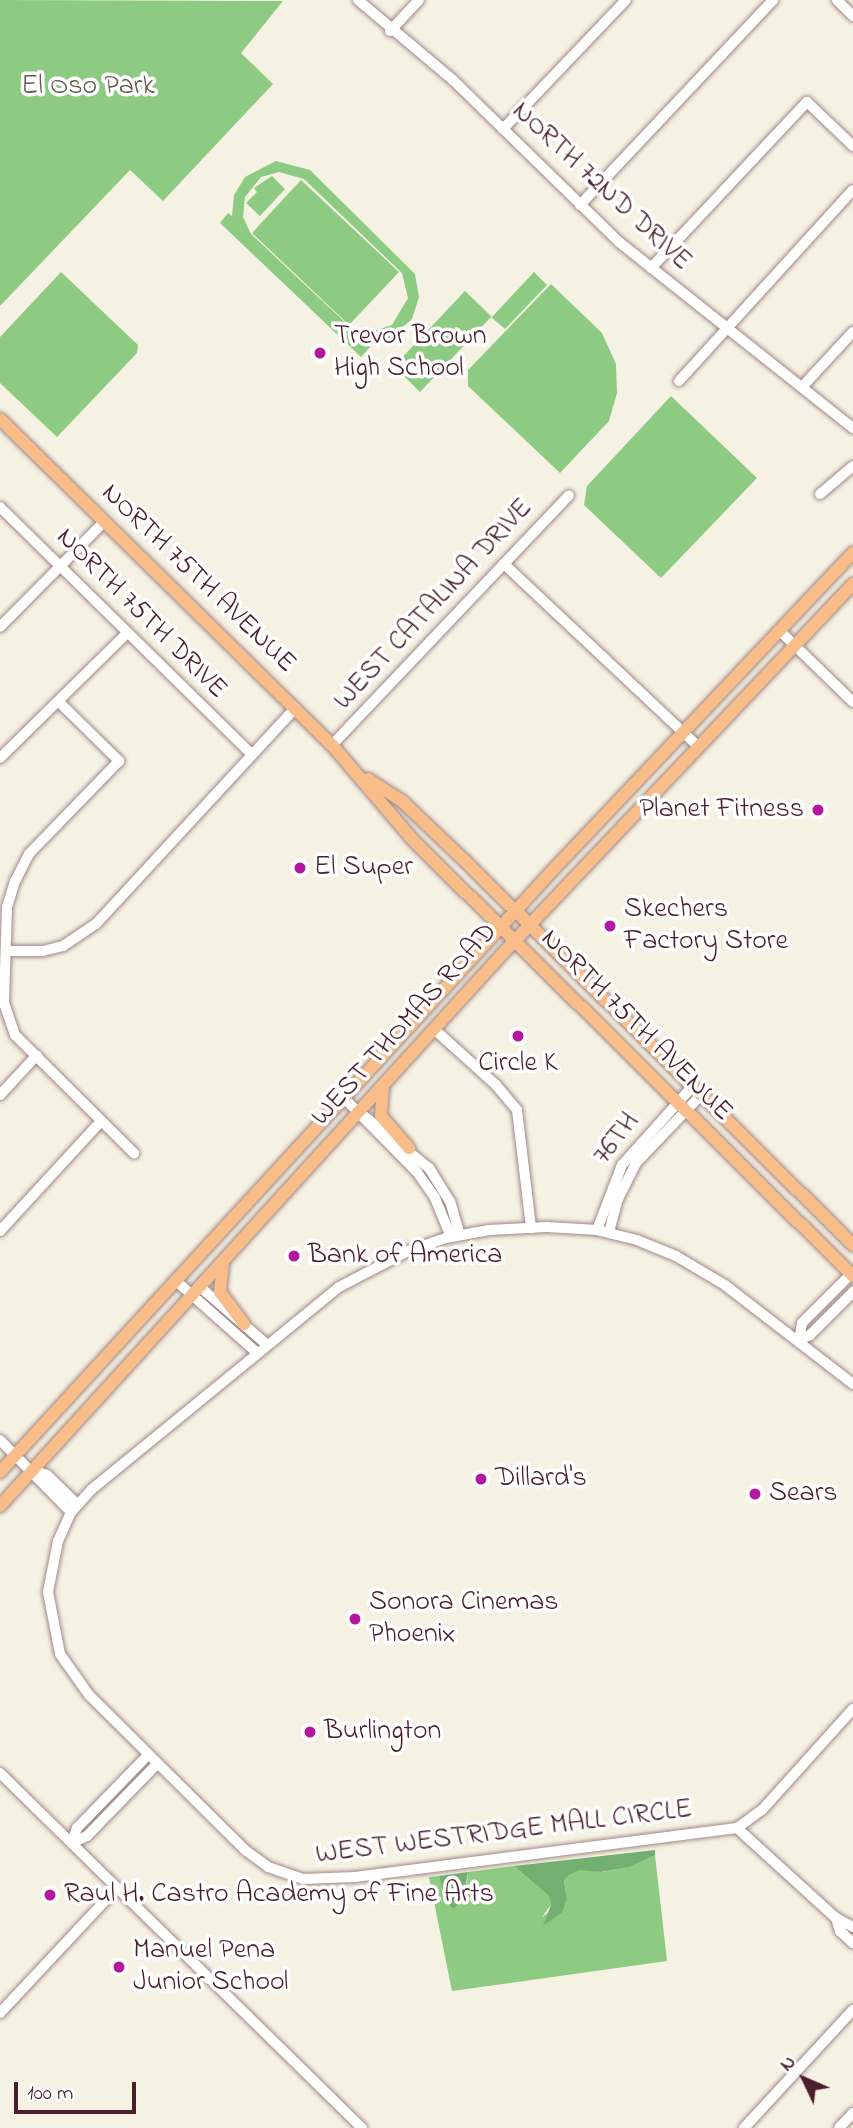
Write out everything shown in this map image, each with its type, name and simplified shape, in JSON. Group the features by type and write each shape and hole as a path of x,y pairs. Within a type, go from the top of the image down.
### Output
{"main road":[{"name":"NORTH 75TH AVENUE","path":"0,418 362,775 386,811 852,1274"},
{"name":"WEST THOMAS ROAD","path":"0,1472 343,1097 853,553"},
{"name":"WEST THOMAS ROAD","path":"0,1506 515,941 853,584"},
{"name":"NORTH 75TH AVENUE","path":"362,775 402,801 853,1245"},
{"path":"384,1085 381,1116 409,1148"},
{"path":"227,1256 219,1278 220,1292 244,1324"},
{"path":"179,1276 195,1290"}],"street":[{"name":"NORTH 72ND DRIVE","path":"358,0 390,31 453,80 580,205 651,268 853,428"},
{"path":"390,31 419,0"},
{"path":"503,129 626,0"},
{"path":"580,205 774,0"},
{"path":"837,0 853,16"},
{"path":"651,268 807,102 853,146"},
{"path":"679,382 726,327 853,190"},
{"path":"802,387 853,332"},
{"path":"820,494 853,466"},
{"name":"WEST CATALINA DRIVE","path":"332,745 569,495"},
{"name":"NORTH 75TH DRIVE","path":"0,507 251,754"},
{"path":"0,627 104,522"},
{"path":"504,564 699,747"},
{"path":"779,630 853,702"},
{"path":"0,758 127,633"},
{"path":"58,701 119,761 29,854 7,907 4,1003 15,1035 135,1153"},
{"path":"7,951 43,951 62,946 96,923 295,708"},
{"path":"434,1030 496,1085 517,1110 531,1228"},
{"path":"0,1095 37,1055"},
{"name":"76TH","path":"603,1231 622,1165 697,1090"},
{"path":"343,1097 424,1181 456,1236"},
{"path":"359,1112 409,1148 443,1188 456,1236"},
{"path":"0,1231 101,1121"},
{"path":"0,1440 32,1470 47,1475 74,1508 255,1351 352,1278 456,1236 531,1228 603,1231 694,1266 795,1337 853,1384"},
{"path":"795,1337 802,1323 852,1274"},
{"path":"195,1290 244,1324 265,1343"},
{"path":"195,1290 255,1351"},
{"path":"795,1337 810,1335 853,1292"},
{"name":"WEST WESTRIDGE MALL CIRCLE","path":"74,1508 49,1571 50,1613 60,1654 89,1695 245,1850 268,1867 312,1880 737,1828"},
{"path":"853,1709 762,1810 737,1828 836,1918 853,1927"},
{"path":"72,1843 87,1836 153,1760"},
{"path":"0,1773 362,2128"},
{"path":"0,2012 117,1888"},
{"path":"836,1918 840,1931 853,1943"},
{"path":"744,2128 853,2010"},
{"path":"839,2128 853,2113"}],"green space":[{"name":"El Oso Park","path":"0,0 283,1 241,53 273,84 163,201 130,170 0,306"},
{"path":"276,161 310,170 415,274 419,297 412,319 389,339 366,343 370,347 361,357 220,223 228,213 232,216 234,195 245,177","holes":["279,172 304,179 402,273 408,298 392,325 367,333 349,326 251,234 243,217 245,197 261,177"]},
{"path":"272,176 285,189 260,216 246,203 257,192 254,188"},
{"path":"301,180 399,272 349,325 252,233"},
{"path":"61,272 138,345 137,353 57,437 0,383 0,337"},
{"path":"534,272 547,285 505,329 491,317 420,392 394,366 465,291 492,317"},
{"path":"551,284 602,333 616,364 617,393 609,421 560,473 468,386 468,370"},
{"path":"671,396 757,478 661,578 584,505 587,486"},
{"path":"655,1850 655,1855 629,1867 601,1872 579,1870 569,1875 564,1881 567,1899 562,1912 543,1926 551,1905 549,1896 514,1866"},
{"path":"655,1855 667,1961 452,1991 429,1877 439,1876 445,1898 467,1883 468,1872 514,1866 549,1896 551,1905 542,1917 567,1899 564,1881 579,1869 602,1872 628,1867"},
{"path":"468,1872 463,1901 453,1909 445,1898 439,1876"}],"place":[{"name":"Trevor Brown High School","path":"320,353"},
{"name":"Planet Fitness","path":"818,810"},
{"name":"El Super","path":"300,868"},
{"name":"Skechers Factory Store","path":"610,926"},
{"name":"Circle K","path":"518,1036"},
{"name":"Bank of America","path":"294,1256"},
{"name":"Dillard's","path":"481,1479"},
{"name":"Sears","path":"755,1494"},
{"name":"Sonora Cinemas Phoenix","path":"355,1619"},
{"name":"Burlington","path":"310,1732"},
{"name":"Raul H. Castro Academy of Fine Arts","path":"50,1895"},
{"name":"Manuel Pena Junior School","path":"119,1967"}]}
